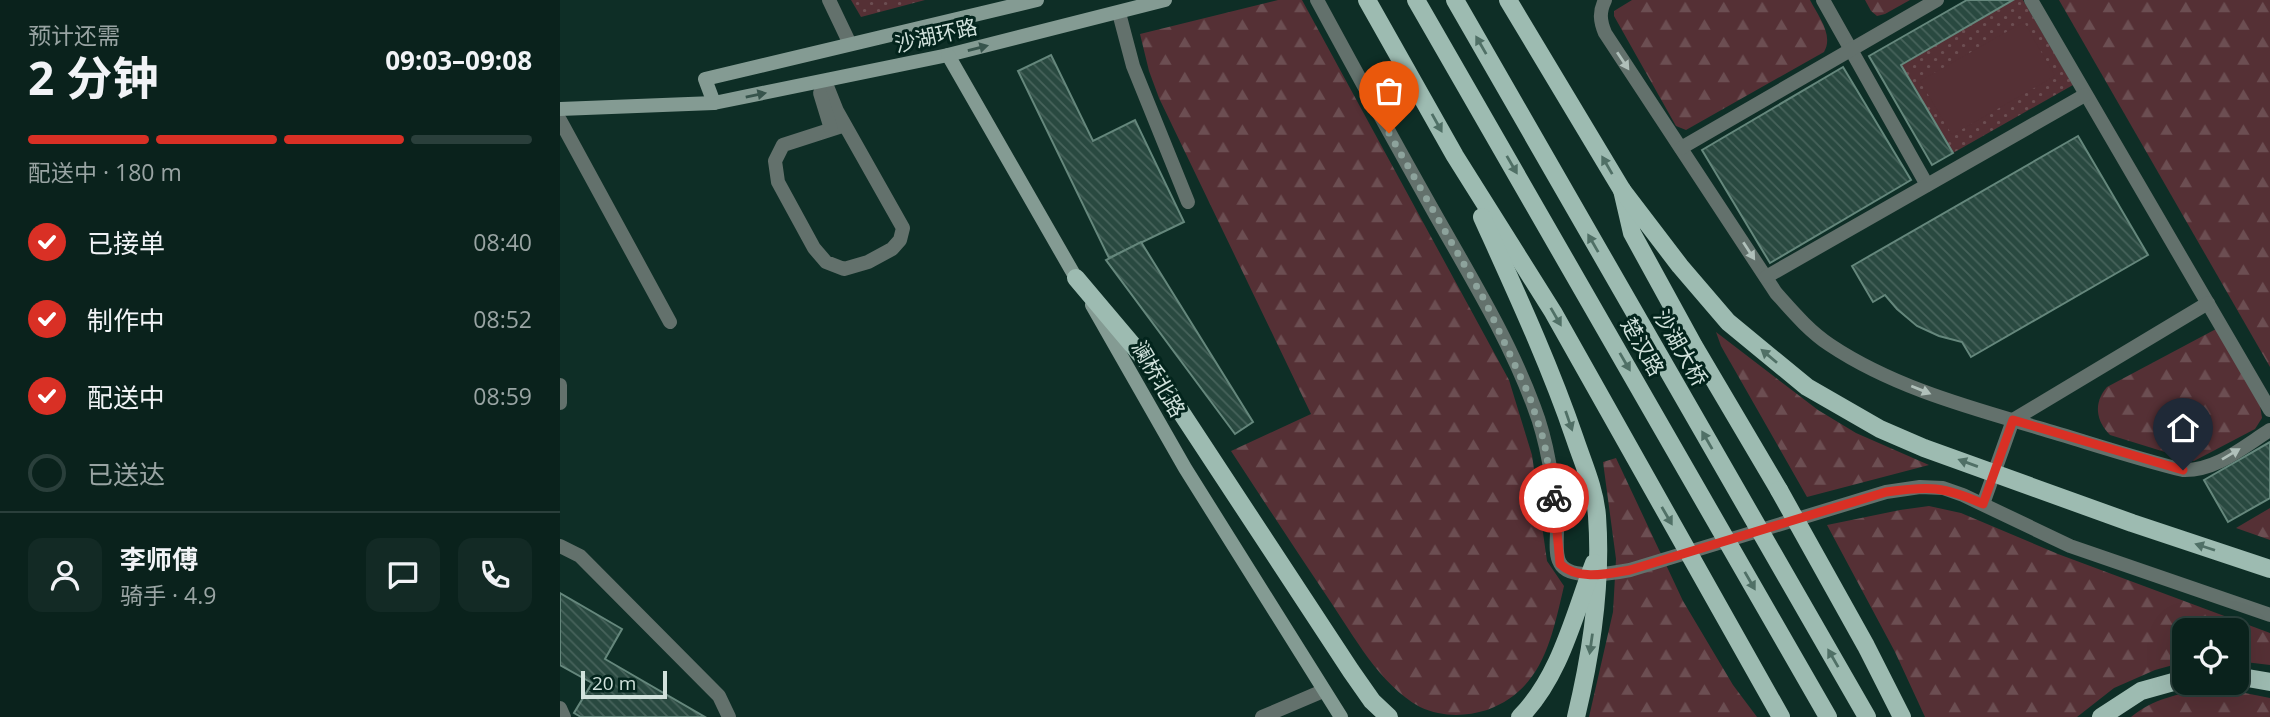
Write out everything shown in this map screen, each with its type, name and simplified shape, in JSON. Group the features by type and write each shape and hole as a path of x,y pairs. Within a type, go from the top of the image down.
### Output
{"main road":[{"path":"1367,0 1455,156 1553,312 1781,717"},
{"name":"楚汉路","path":"1416,0 1828,717"},
{"name":"沙湖大桥","path":"1455,0 1867,717"},
{"path":"1508,0 1622,190 1680,266 1728,322 1807,387 1880,429 1924,448 2132,523 2270,569"},
{"path":"1455,156 1542,350 1590,483 1597,514 1594,623 1588,666 1576,717"},
{"path":"1622,190 1632,233 1693,346 1779,490 1866,646 1902,717"},
{"path":"1076,278 1152,368 1351,671 1372,701 1390,717"},
{"path":"1520,717 1545,686 1556,663 1597,553"},
{"path":"2249,678 2270,682"},
{"path":"2101,717 2141,691 2172,682"}],"street":[{"path":"829,0 850,44"},
{"name":"沙湖环路","path":"714,103 705,79 1037,0"},
{"name":"沙湖环路","path":"560,109 714,103 948,55 1165,0"},
{"path":"1317,0 1485,301 1535,408 1551,477 1558,526 1558,556 1560,564 1568,571 1590,575 1630,570 1886,492 1920,487 1943,488 2070,546 2270,615"},
{"path":"1605,0 1600,21 1605,33 1776,293 1794,314 1821,338 1849,356 1924,392 2183,470 2210,467 2270,430"},
{"path":"1824,0 1927,186"},
{"path":"1681,148 1937,0"},
{"path":"2031,0 2270,410"},
{"path":"1119,13 1138,78 1188,202"},
{"name":"澜桥北路","path":"948,55 1185,468 1341,717"},
{"path":"821,81 838,127 903,228 900,240 892,249 868,262 844,269 826,262 814,248 778,183 775,168 777,154 783,145 838,127"},
{"path":"1766,277 2085,95"},
{"path":"560,120 670,322"},
{"path":"1983,504 2013,420 2208,303"},
{"path":"560,385 560,403"},
{"path":"560,546 580,556 719,696 729,717"},
{"path":"1262,717 1323,691"},
{"path":"560,709 564,717"}],"green space":[{"path":"851,0 925,0 861,17"},
{"path":"1278,0 1302,0 1509,380 1532,455 1547,561 1564,586 1549,642 1533,675 1506,701 1487,710 1461,715 1437,713 1420,707 1392,686 1358,643 1231,451 1311,414 1159,98 1140,34"},
{"path":"1632,0 1810,0 1824,26 1827,46 1824,52 1686,130 1676,126 1614,16 1614,11"},
{"path":"1865,0 1910,0 1877,16"},
{"path":"2013,0 2023,0 2073,85 1953,153 1901,65"},
{"path":"2059,0 2270,0 2270,367"},
{"path":"2024,22 2055,76 1952,135 1920,81"},
{"path":"2216,329 2260,405 2262,418 2255,429 2194,461 2110,435 2105,430 2099,418 2098,406 2107,387"},
{"path":"1716,332 1818,410 1856,433 1929,465 1807,497 1721,346"},
{"path":"1616,458 1683,601 1733,685 1757,717 1589,717 1613,612 1616,559 1603,462"},
{"path":"1929,506 1961,513 2058,554 2230,618 2172,618 2172,665 2114,688 2077,717 1925,717 1895,652 1827,525"},
{"path":"2270,508 2270,540 2236,528"},
{"path":"2249,625 2270,633 2270,665 2249,662"},
{"path":"2249,694 2270,698 2270,717 2131,717 2178,695"}],"building":[{"path":"1967,0 2013,0 1901,65 1953,153 1932,165 1869,56"},
{"path":"1051,55 1093,141 1135,120 1184,222 1109,258 1018,71"},
{"path":"1843,67 1911,180 1770,263 1702,150"},
{"path":"2078,136 2148,255 1971,357 1962,342 1917,326 1885,295 1873,302 1852,266"},
{"path":"1141,242 1253,422 1235,434 1106,260"},
{"path":"2270,442 2270,498 2228,522 2204,480"},
{"path":"560,593 622,629 605,659 705,717 581,717 574,713 592,683 560,665"}],"way so far":[{"path":"1389,133 1485,301 1535,408 1554,498"}],"route":[{"path":"1554,498 1560,564 1568,571 1590,575 1630,570 1886,492 1920,487 1943,488 1983,504 2013,420 2183,470"}]}
